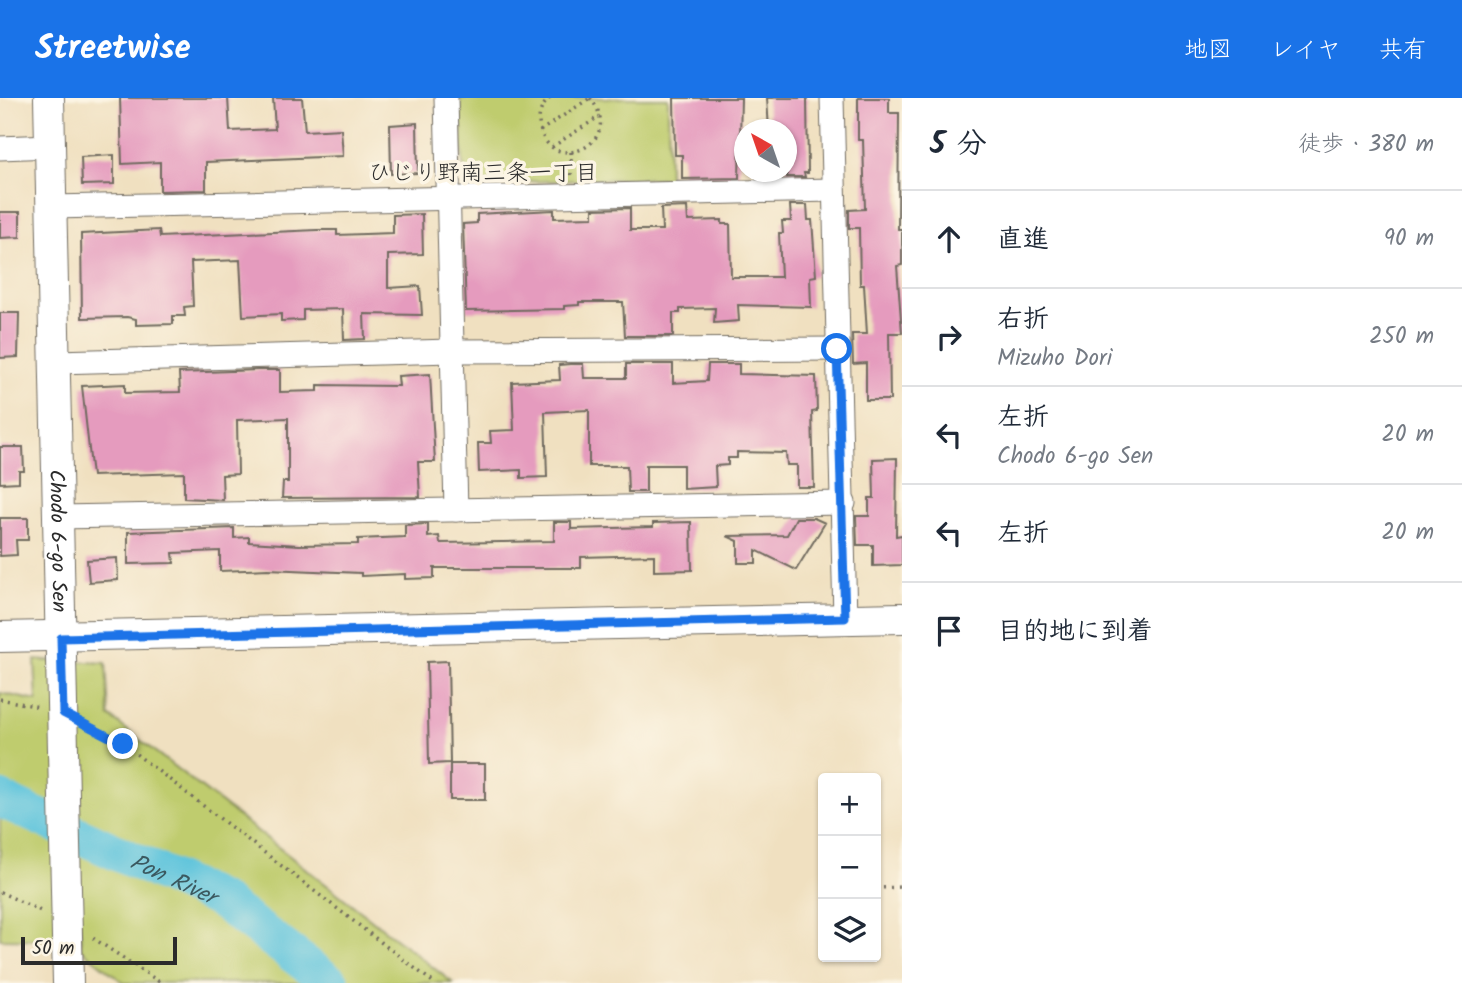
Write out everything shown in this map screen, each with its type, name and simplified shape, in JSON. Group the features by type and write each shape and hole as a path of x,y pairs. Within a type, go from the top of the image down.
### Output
{"street":[{"name":"Chodo 6-go Sen","path":"49,98 57,362 68,983"},
{"path":"446,98 456,510"},
{"path":"832,98 832,190 844,503 845,618"},
{"path":"0,148 51,146"},
{"path":"52,207 832,190"},
{"path":"57,362 452,351 837,349"},
{"path":"59,517 844,503"},
{"path":"0,637 61,638 902,618"}],"path":[{"path":"540,131 590,98 600,116 600,127 590,145 571,152 552,147 540,131 540,111 550,98"},
{"path":"552,147 600,116"},
{"path":"0,699 123,744 435,983"},
{"path":"881,888 902,887"},
{"path":"0,892 66,916 161,983"}],"green space":[{"path":"460,98 668,98 669,178 481,183 463,166"},
{"path":"35,660 62,662 67,940 0,939 0,693 37,701"},
{"path":"68,661 106,663 109,716 453,983 124,983 81,949"}],"building":[{"path":"120,98 228,98 230,131 275,129 273,98 302,98 305,131 341,129 343,156 206,162 206,190 160,191 160,162 122,164"},
{"path":"674,98 741,98 740,119 734,119 734,178 682,179 682,155 675,155"},
{"path":"767,98 807,98 808,173 804,173 805,177 797,177 797,119 768,119"},
{"path":"858,98 889,98 889,113 899,113 898,229 902,229 902,265 897,266 902,333 889,333 890,400 866,400 866,363 853,364 852,334 867,334 864,285 860,285 859,228 849,228 849,210 865,209 863,140 858,140"},
{"path":"417,123 418,173 391,174 390,125"},
{"path":"114,155 114,184 82,185 81,157"},
{"path":"790,205 807,205 808,220 812,220 816,276 810,277 811,307 738,305 739,321 714,323 715,308 680,309 680,313 673,313 673,336 625,336 623,302 579,302 579,305 564,306 564,309 466,311 463,224 477,223 477,214 554,210 554,218 593,217 593,209 630,208 630,230 662,230 661,208 687,207 688,221 722,220 722,224 730,224 731,277 781,277 779,233 783,233 782,221 791,221"},
{"path":"0,212 20,212 20,237 0,238"},
{"path":"422,214 423,254 388,255 388,288 420,286 422,315 364,314 365,339 344,340 343,309 303,310 303,320 281,321 281,314 243,316 240,260 191,262 193,306 184,307 185,316 173,316 173,324 136,325 136,319 127,317 82,318 81,234 159,230 160,237 317,230 337,230 337,235 393,233 393,215"},
{"path":"0,313 19,313 18,357 0,358"},
{"path":"583,364 584,378 626,378 626,364 673,364 673,383 707,381 708,364 739,364 739,374 816,376 817,411 812,412 814,487 797,487 797,465 787,465 786,453 737,452 737,458 728,458 728,465 715,466 716,487 683,489 683,465 646,465 646,492 628,492 627,466 589,466 589,410 545,412 547,477 521,478 521,470 479,472 478,443 491,443 490,431 514,430 512,382 560,380 559,365"},
{"path":"280,370 280,392 318,391 318,385 399,386 398,376 430,374 435,462 418,462 420,497 282,498 283,482 288,482 288,418 237,420 238,474 222,475 223,500 184,498 184,473 92,476 82,386 125,384 125,393 180,392 179,373"},
{"path":"0,447 23,447 24,471 19,471 19,482 0,483"},
{"path":"897,458 896,536 902,535 902,565 873,566 873,545 857,545 856,516 869,516 869,498 874,498 873,459"},
{"path":"0,518 28,518 28,540 16,540 17,555 0,556"},
{"path":"796,518 814,518 825,523 796,570 756,550 756,563 738,563 738,541 727,536 787,535"},
{"path":"554,522 571,522 571,529 653,527 653,523 691,522 692,570 654,571 654,555 581,557 581,568 434,568 434,578 405,579 405,574 361,576 361,573 268,569 220,571 220,551 173,553 174,563 128,564 128,532 234,528 234,538 249,537 249,542 358,544 358,539 405,537 405,525 428,524 428,537 439,536 440,543 554,541"},
{"path":"117,558 118,580 89,582 87,560"},
{"path":"448,661 450,763 429,764 427,662"},
{"path":"450,764 485,764 485,800 450,800"}],"waterway":[{"name":"Pon River","path":"0,799 220,900 331,983"}],"district":[{"name":"ひじり野南三条一丁目","path":"483,172"}],"route":[{"path":"123,744 63,713 61,638 845,618 844,503 837,349"}]}
